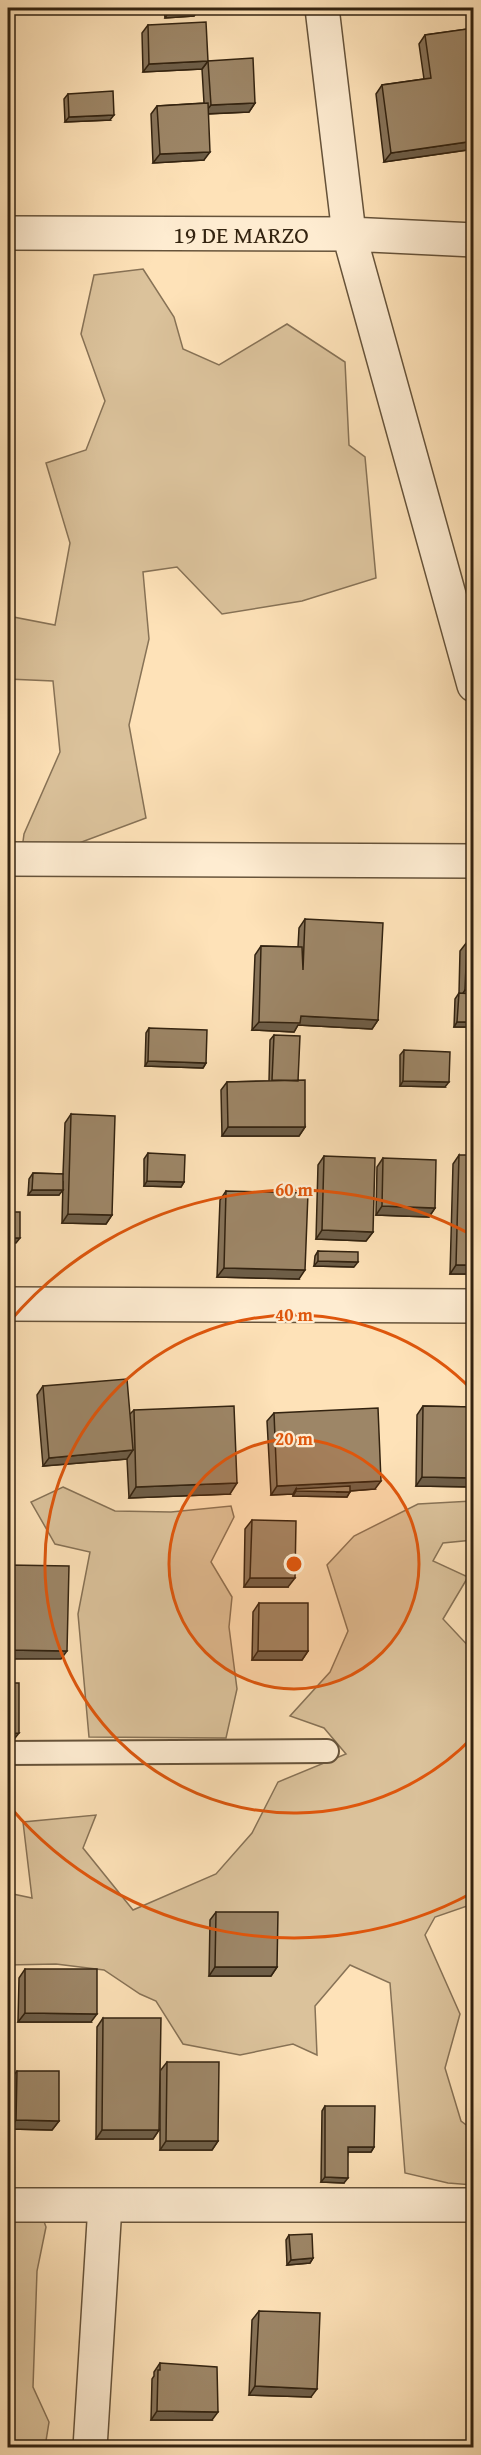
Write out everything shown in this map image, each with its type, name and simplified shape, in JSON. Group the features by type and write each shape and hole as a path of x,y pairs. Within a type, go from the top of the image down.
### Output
{"street":[{"path":"322,8 349,234 474,685"},
{"name":"19 DE MARZO","path":"8,233 349,234 474,240"},
{"path":"8,860 474,861"},
{"path":"8,1304 474,1306"},
{"path":"8,2205 474,2205"},
{"path":"90,2448 105,2205"}],"lane":[{"path":"8,1753 327,1751"}],"shaded area":[{"path":"143,269 174,317 183,349 219,365 287,324 345,362 349,445 365,457 376,578 302,601 222,614 177,567 143,572 149,639 129,725 146,818 71,846 22,849 24,834 60,752 53,681 8,679 8,616 55,625 70,543 46,463 86,450 105,401 81,334 94,275"},
{"path":"63,1487 115,1511 171,1512 231,1506 234,1517 211,1562 232,1597 229,1627 237,1689 226,1738 89,1737 78,1614 90,1552 55,1544 31,1502"},
{"path":"472,1501 473,1540 443,1543 433,1561 468,1577 443,1619 473,1651 473,1904 435,1917 425,1935 460,2014 445,2068 461,2121 473,2130 473,2185 448,2183 405,2173 390,1983 350,1965 315,2006 317,2055 293,2044 240,2055 183,2044 156,2001 140,1994 104,1970 56,1964 8,1965 8,1893 32,1898 23,1822 96,1815 83,1848 133,1910 216,1874 252,1833 278,1782 346,1754 324,1728 290,1716 330,1672 348,1631 327,1565 354,1536 418,1504"},
{"path":"36,2199 46,2227 37,2271 33,2387 49,2422 45,2447 8,2448 8,2204"}],"building":[{"path":"168,8 198,8 198,11 168,13"},
{"path":"206,22 208,61 149,64 148,25"},
{"path":"474,28 474,141 391,153 382,85 431,78 425,35"},
{"path":"253,58 255,103 211,105 208,61"},
{"path":"113,91 114,115 69,117 68,94"},
{"path":"208,103 210,152 160,154 157,106"},
{"path":"305,919 383,923 378,1020 301,1016 300,1023 259,1022 261,946 302,947 303,970"},
{"path":"467,942 474,942 474,991 465,990"},
{"path":"8,951 13,951 10,1032 8,1032"},
{"path":"459,993 474,994 474,1022 457,1022"},
{"path":"149,1028 207,1030 206,1063 148,1061"},
{"path":"274,1035 300,1036 298,1081 272,1080"},
{"path":"404,1050 450,1052 449,1082 403,1081"},
{"path":"305,1080 305,1127 228,1127 227,1082"},
{"path":"71,1114 115,1116 112,1215 68,1214"},
{"path":"148,1153 185,1155 184,1182 147,1181"},
{"path":"459,1155 474,1155 474,1265 456,1265"},
{"path":"324,1156 375,1158 373,1232 322,1230"},
{"path":"383,1158 436,1160 435,1208 382,1206"},
{"path":"33,1173 63,1174 63,1190 32,1190"},
{"path":"226,1191 308,1193 305,1270 224,1268"},
{"path":"8,1212 20,1212 20,1238 8,1238"},
{"path":"318,1251 358,1252 358,1262 318,1261"},
{"path":"127,1379 133,1450 49,1458 43,1386"},
{"path":"234,1406 237,1483 136,1487 134,1410"},
{"path":"423,1406 474,1407 474,1478 422,1477"},
{"path":"378,1408 381,1481 277,1486 274,1413"},
{"path":"350,1486 350,1492 296,1491 296,1489"},
{"path":"252,1520 296,1521 295,1578 250,1578"},
{"path":"8,1565 69,1566 67,1651 8,1650"},
{"path":"259,1603 308,1603 308,1651 258,1651"},
{"path":"8,1683 19,1683 19,1733 8,1734"},
{"path":"216,1912 278,1912 277,1967 215,1967"},
{"path":"25,1969 97,1969 97,2014 25,2013"},
{"path":"103,2018 161,2018 159,2130 102,2130"},
{"path":"167,2062 219,2062 218,2141 166,2141"},
{"path":"17,2071 59,2071 59,2121 16,2120"},
{"path":"325,2106 375,2106 374,2147 348,2147 348,2178 325,2177"},
{"path":"312,2234 313,2258 291,2260 289,2235"},
{"path":"259,2311 320,2313 317,2389 255,2386"},
{"path":"160,2363 217,2367 218,2412 157,2411"}]}
